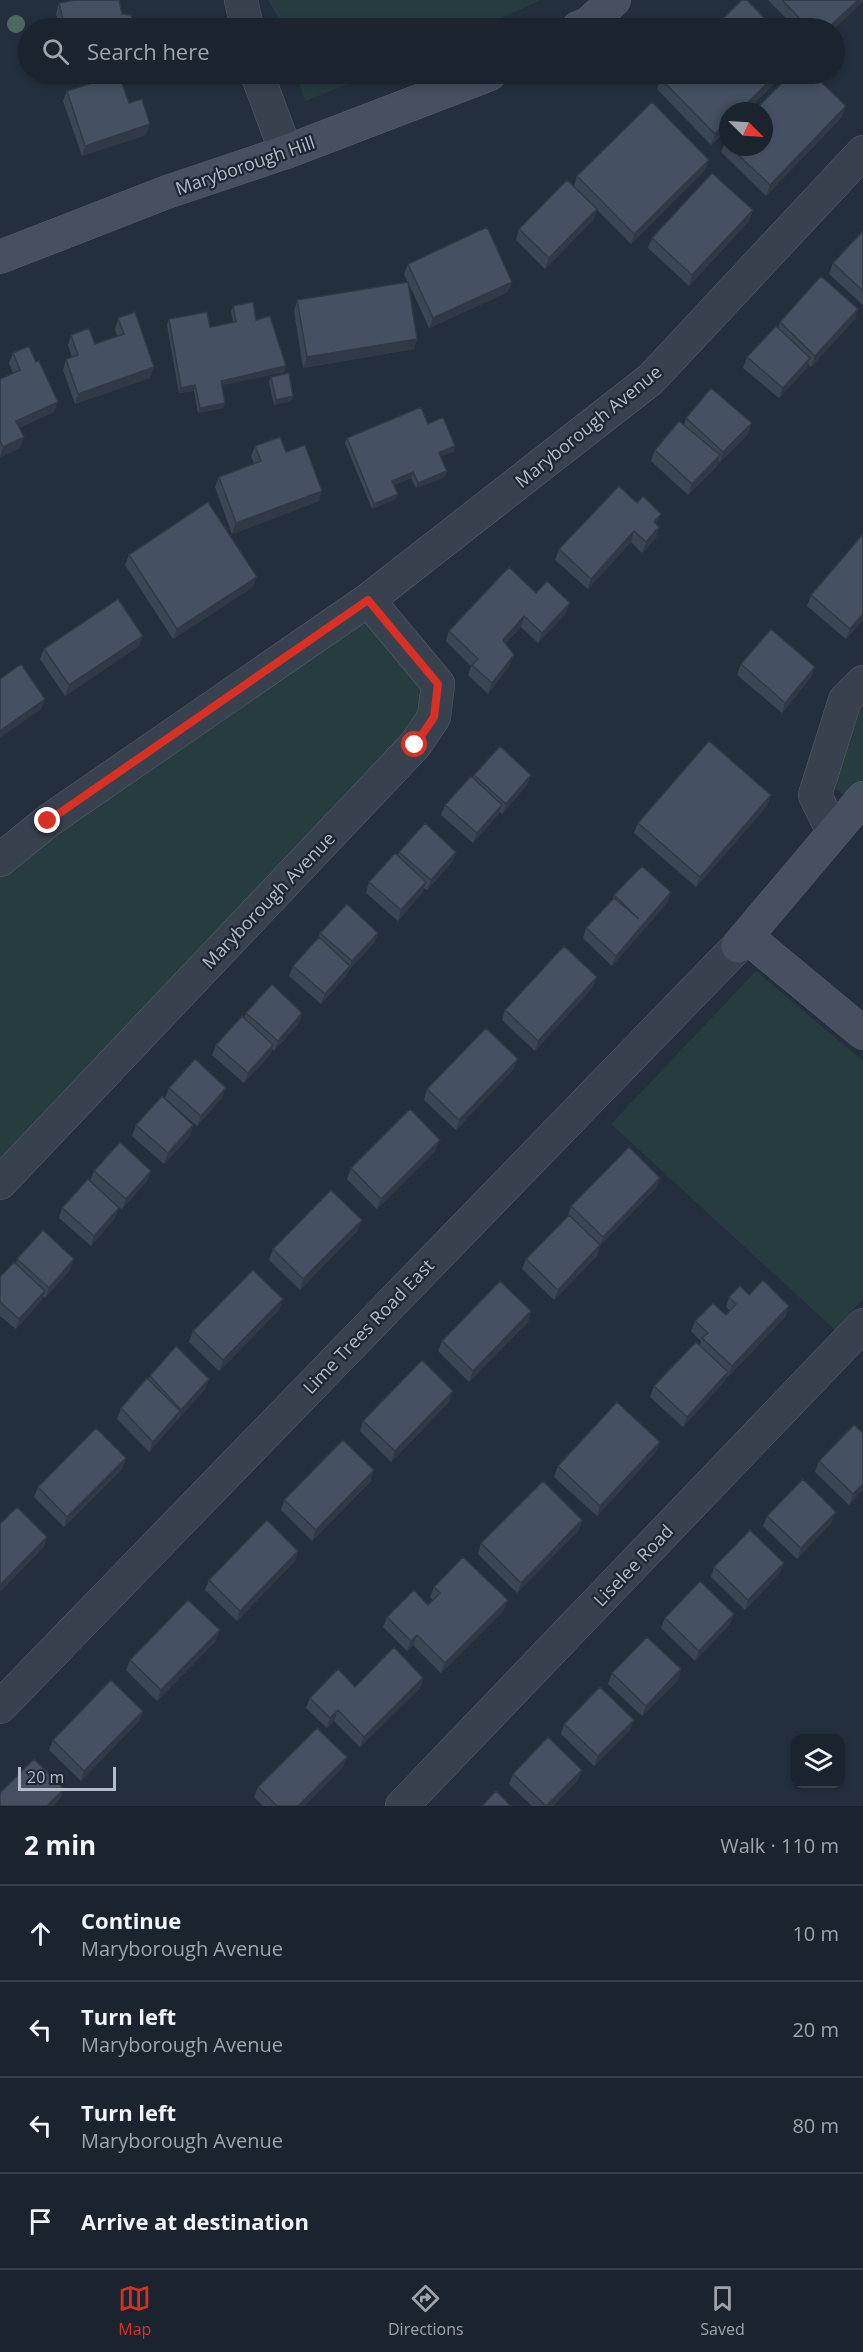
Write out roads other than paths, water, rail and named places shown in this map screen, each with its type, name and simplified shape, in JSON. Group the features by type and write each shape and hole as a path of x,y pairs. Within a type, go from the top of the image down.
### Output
{"street":[{"path":"241,0 245,18"},
{"path":"594,18 614,0"},
{"path":"261,84 286,152"},
{"name":"Maryborough Hill","path":"0,257 167,192 286,152 464,84"},
{"name":"Maryborough Avenue","path":"0,860 48,821 368,600 651,379 863,152"},
{"name":"Maryborough Avenue","path":"0,1183 415,745 434,717 438,684 368,600"},
{"path":"833,832 815,795 845,700 863,682"},
{"path":"863,798 742,942 863,1034"},
{"name":"Lime Trees Road East","path":"0,1707 742,942"},
{"name":"Liselee Road","path":"402,1806 863,1325"}]}
